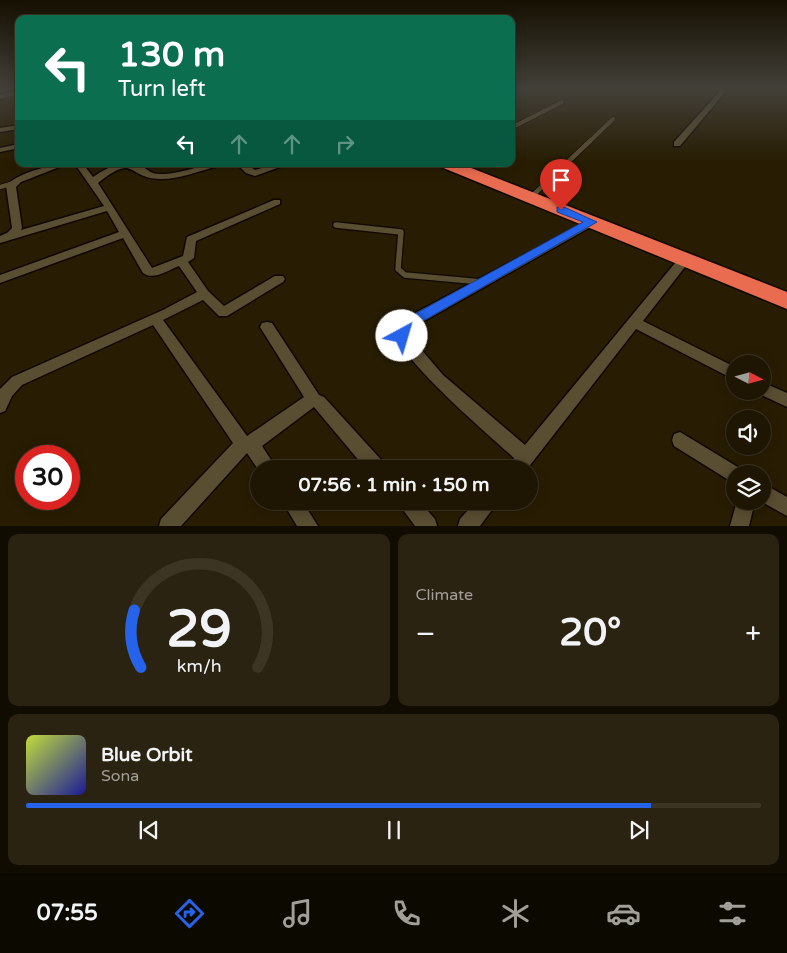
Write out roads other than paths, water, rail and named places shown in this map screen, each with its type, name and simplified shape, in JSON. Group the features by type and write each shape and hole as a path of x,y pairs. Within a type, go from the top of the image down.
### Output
{"highway":[{"path":"454,167 787,301"}],"street":[{"path":"677,144 704,113"},
{"path":"0,130 15,128"},
{"path":"0,150 15,147"},
{"path":"11,235 17,228 11,189 14,183 55,167"},
{"path":"81,167 109,207 147,270 151,273 190,256 190,242 192,240 277,202"},
{"path":"93,182 109,171 120,167"},
{"path":"134,167 150,176 175,176 205,167"},
{"path":"244,167 255,173 274,167"},
{"path":"0,240 11,235 35,230 109,207"},
{"path":"526,457 438,379 402,336 402,330 404,325 592,222"},
{"path":"0,279 125,234"},
{"path":"524,460 684,260"},
{"path":"182,261 204,294 223,313 279,279"},
{"path":"0,406 6,392 16,381 204,294"},
{"path":"155,318 242,442 247,443 261,460"},
{"path":"634,322 726,369"},
{"path":"267,327 314,400 320,402 370,460"},
{"path":"771,392 787,400"},
{"path":"168,526 247,443 314,400"},
{"path":"680,440 726,468"},
{"path":"771,497 787,507"},
{"path":"297,510 309,526"},
{"path":"415,510 428,526"},
{"path":"467,526 480,510"},
{"path":"739,526 743,510"}],"lane":[{"path":"515,126 541,113"},
{"path":"530,198 613,119"},
{"path":"0,187 14,183"},
{"path":"336,225 400,232 402,234 398,269 405,275 483,282"}]}
